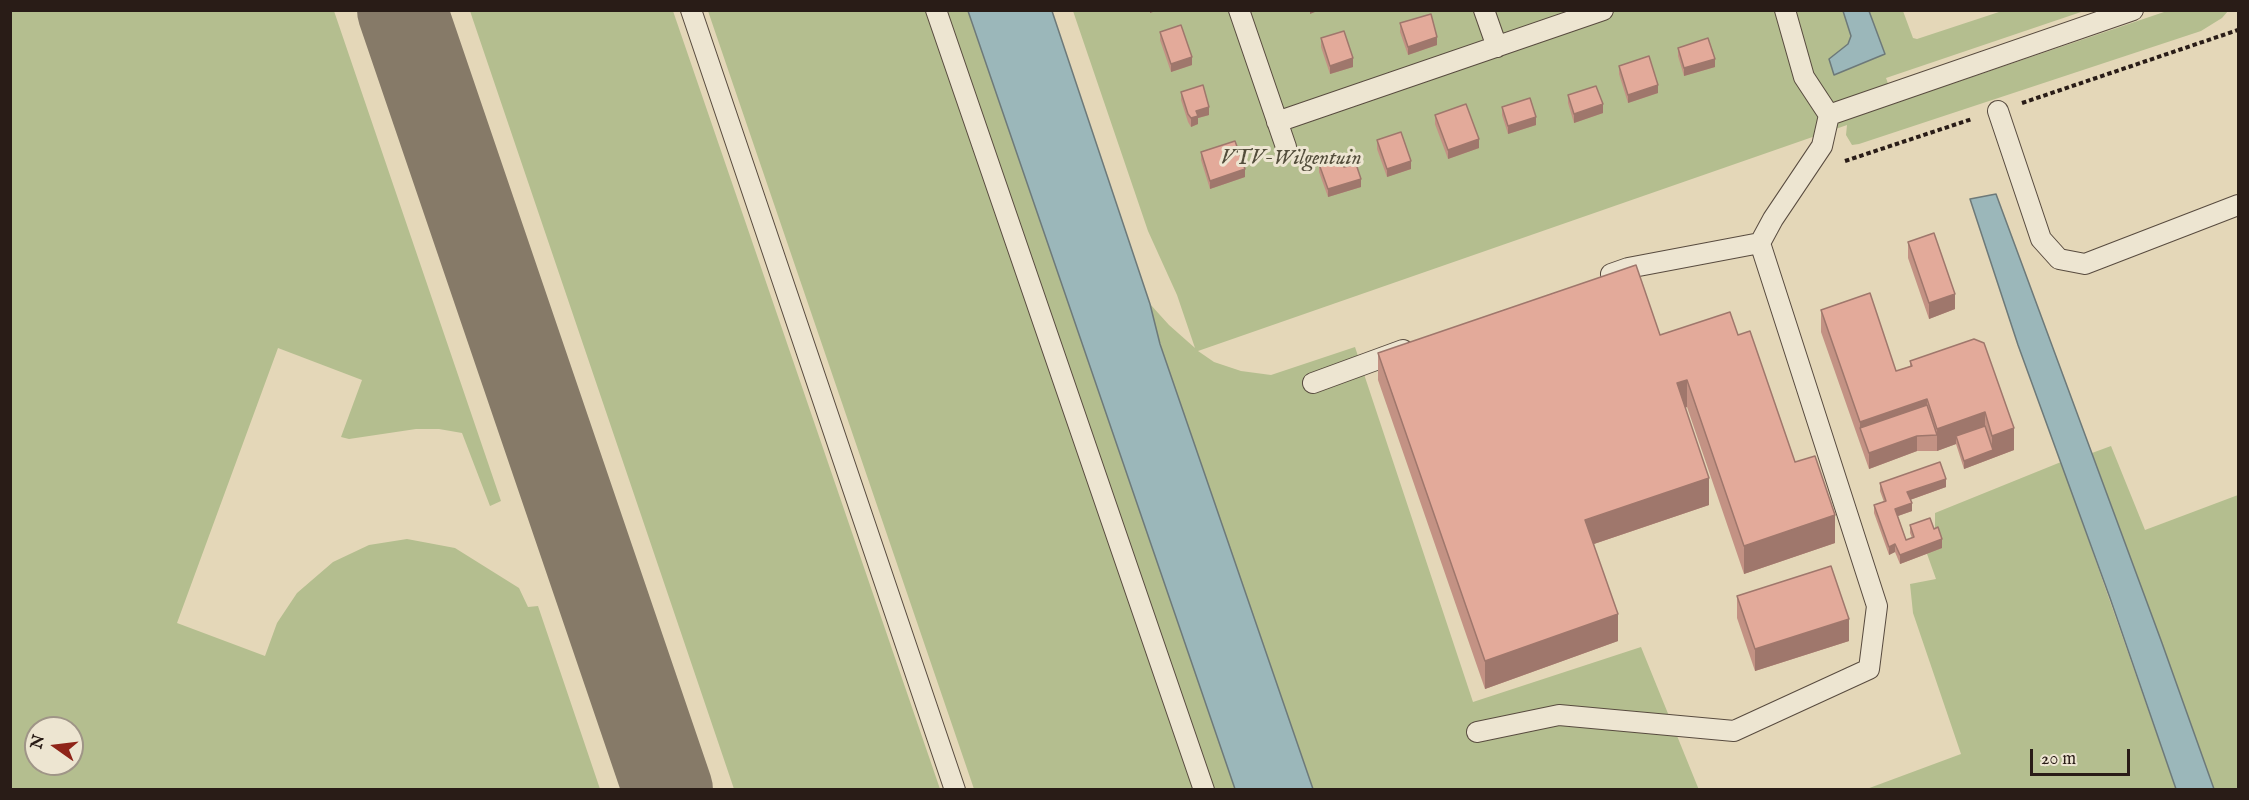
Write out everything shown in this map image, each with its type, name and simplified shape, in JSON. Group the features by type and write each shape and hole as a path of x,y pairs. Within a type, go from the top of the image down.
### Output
{"lane":[{"path":"691,10 955,789"},
{"path":"936,10 1204,789"},
{"path":"1239,10 1286,147"},
{"path":"1484,10 1497,47"},
{"path":"1277,123 1603,10"},
{"path":"1477,732 1558,715 1734,731 1869,669 1877,606 1760,243 1773,219 1822,146 1828,115 1804,77 1785,10"},
{"path":"1828,115 2133,10"},
{"path":"1998,111 2041,239 2059,259 2085,264 2238,205"},
{"path":"1594,280 1628,268 1760,243"},
{"path":"1313,383 1425,342"}],"green space":[{"path":"10,11 334,11 501,501 490,506 462,433 439,429 416,429 349,439 341,437 362,380 278,348 177,623 265,656 277,623 297,593 333,562 369,545 407,539 455,548 519,588 528,607 538,606 600,789 11,789"},
{"path":"470,11 673,11 940,789 734,789"},
{"path":"708,11 968,11 1235,789 974,789"},
{"name":"VTV-Wilgentuin","path":"1073,11 1862,11 1879,56 1885,53 1869,11 1903,11 1913,38 1917,39 2002,11 2084,11 1886,78 1895,103 2167,11 2228,11 2222,18 2201,31 1859,144 1852,145 1846,135 1847,125 1198,351 1214,362 1241,371 1271,375 1355,347 1473,702 1641,647 1699,790 1313,789 1160,344 1150,304 1195,348 1177,295 1148,231"},
{"path":"2111,446 2145,530 2238,495 2238,789 2214,789 2092,453"},
{"path":"2061,462 2176,789 1864,790 1961,754 1913,613 1910,584 1936,579 1921,537 1935,532 1935,513"}],"water":[{"path":"968,11 1052,11 1150,304 1160,344 1313,789 1235,789"},
{"path":"1843,11 1869,11 1885,54 1834,75 1829,59 1848,44 1851,36"},
{"path":"1996,194 2214,789 2176,789 2110,598 2018,345 1970,199"}],"building":[{"path":"1431,14 1437,37 1408,47 1400,23"},
{"path":"1181,25 1192,57 1171,64 1160,32"},
{"path":"1344,31 1353,58 1330,66 1321,38"},
{"path":"1708,38 1715,59 1684,68 1678,48"},
{"path":"1649,56 1658,85 1628,95 1619,66"},
{"path":"1203,85 1209,107 1196,111 1198,116 1191,118 1181,92"},
{"path":"1596,86 1603,104 1574,114 1568,95"},
{"path":"1530,98 1536,117 1508,126 1502,107"},
{"path":"1466,104 1479,139 1448,150 1435,115"},
{"path":"1401,132 1411,161 1387,169 1377,140"},
{"path":"1235,141 1245,169 1210,181 1201,152"},
{"path":"1341,157 1344,167 1356,164 1361,179 1328,189 1319,164"},
{"path":"1934,233 1955,294 1929,303 1908,242"},
{"path":"1636,265 1660,335 1730,312 1738,335 1750,331 1795,462 1815,456 1835,515 1744,546 1687,380 1677,383 1709,478 1585,520 1618,614 1485,661 1378,353"},
{"path":"1870,293 1896,371 1912,366 1910,361 1974,339 1984,343 2014,428 1992,436 1985,412 1937,429 1927,399 1860,422 1821,310"},
{"path":"1927,405 1937,435 1917,436 1869,453 1860,428"},
{"path":"1985,426 1993,450 1964,461 1956,436"},
{"path":"1940,462 1946,479 1907,492 1912,503 1895,509 1906,540 1914,537 1910,525 1930,518 1934,529 1938,527 1942,539 1900,555 1895,544 1889,547 1874,505 1886,501 1880,483"},
{"path":"1831,566 1849,619 1755,649 1737,596"}],"taxiway":[{"path":"402,10 668,790"}]}
